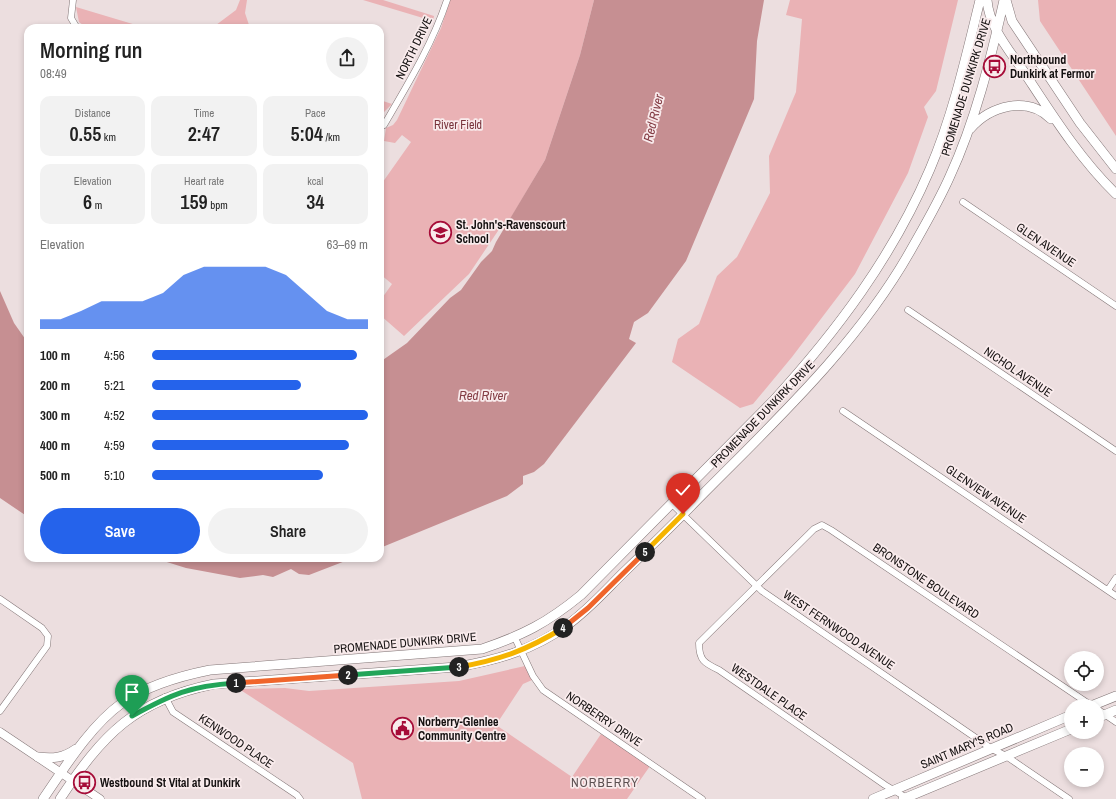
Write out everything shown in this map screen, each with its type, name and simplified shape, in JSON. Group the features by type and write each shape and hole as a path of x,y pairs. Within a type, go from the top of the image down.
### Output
{"main road":[{"name":"PROMENADE DUNKIRK DRIVE","path":"43,799 91,732 122,703 154,686 183,675 222,669 482,649 515,638 558,614 581,595 798,374 858,299 891,247 930,168 960,83 980,0"},
{"path":"987,0 988,11 997,31 1063,130"},
{"name":"PROMENADE DUNKIRK DRIVE","path":"60,799 101,743 132,716 165,697 188,689 214,684 458,667 485,662 521,652 566,626 588,608 683,514 809,385 871,311 913,247 950,176 967,134 1005,0"},
{"path":"1005,0 1012,21 1044,71 1080,123 1116,169"},
{"path":"967,134 979,119 999,108 1022,105 1044,111 1063,130 1116,194"},
{"path":"858,299 871,311"},
{"path":"1104,701 1116,696"},
{"path":"1104,713 1116,710"},
{"name":"SAINT MARY'S ROAD","path":"873,799 1064,718"},
{"name":"SAINT MARY'S ROAD","path":"906,799 1064,732"},
{"path":"38,757 53,759 67,755 82,744"}],"street":[{"path":"73,0 71,18 74,24"},
{"name":"NORTH DRIVE","path":"384,121 420,65 440,22 446,0"},
{"name":"GLEN AVENUE","path":"963,202 1116,306"},
{"name":"NICHOL AVENUE","path":"908,310 1116,451"},
{"name":"GLENVIEW AVENUE","path":"843,411 1116,596"},
{"name":"WEST FERNWOOD AVENUE","path":"672,504 758,586 992,749 1006,756 1069,799"},
{"name":"BRONSTONE BOULEVARD","path":"758,586 814,529 822,525 838,534 1082,699"},
{"path":"1108,590 1116,578"},
{"name":"WESTDALE PLACE","path":"758,586 699,643 699,654 706,664 719,670 906,799"},
{"path":"0,598 42,628 48,636 47,646 0,711"},
{"name":"NORBERRY DRIVE","path":"515,638 533,676 547,694 702,799"},
{"name":"KENWOOD PLACE","path":"165,697 173,712 297,795 300,799"},
{"path":"1104,716 1116,722"},
{"path":"0,732 100,799"}],"green space":[{"path":"240,0 247,0 245,13 249,24 217,24 236,10"},
{"path":"363,0 383,0 434,16 433,21"},
{"name":"River Field","path":"450,0 594,0 580,55 545,160 509,221 506,219 469,274 404,336 384,318 384,295 392,284 384,277 384,180 411,142 402,135 395,143 384,141 386,128 393,125 397,120 441,28"},
{"path":"790,0 958,0 936,91 924,107 928,117 908,173 855,274 792,357 753,404 740,408 672,362 678,339 699,324 717,276 737,257 770,193 769,156 796,92 802,19 786,15"},
{"path":"1038,0 1116,0 1116,136 1040,21"},
{"path":"76,7 133,24 82,24 79,22"},
{"path":"384,101 392,104 384,112"},
{"name":"Norberry-Glenlee Community Centre","path":"525,666 532,680 523,684 496,725 572,777 601,734 650,766 627,799 362,799 353,763 239,689 285,688 309,691 459,681"}],"water":[{"name":"Red River","path":"594,0 764,0 757,41 754,99 686,261 648,313 634,322 629,339 636,343 544,464 534,472 523,476 523,484 507,496 384,546 384,359 407,343 450,298 461,290 481,262 492,251 545,160 580,55"},
{"path":"0,291 14,323 24,337 24,514 0,498"},
{"path":"167,562 343,562 309,575 299,574 291,569 273,577 263,575 240,578 186,568"}],"place":[{"name":"Northbound Dunkirk at Fermor","path":"994,67"},
{"name":"St. John's-Ravenscourt School","path":"441,232"},
{"name":"Norberry-Glenlee Community Centre","path":"403,729"},
{"name":"Westbound St Vital at Dunkirk","path":"84,783"}],"district":[{"name":"NORBERRY","path":"605,782"}],"route":[{"path":"132,716 165,697 188,689 214,684 458,667 485,662 521,652 566,626 588,608 683,514"}]}
